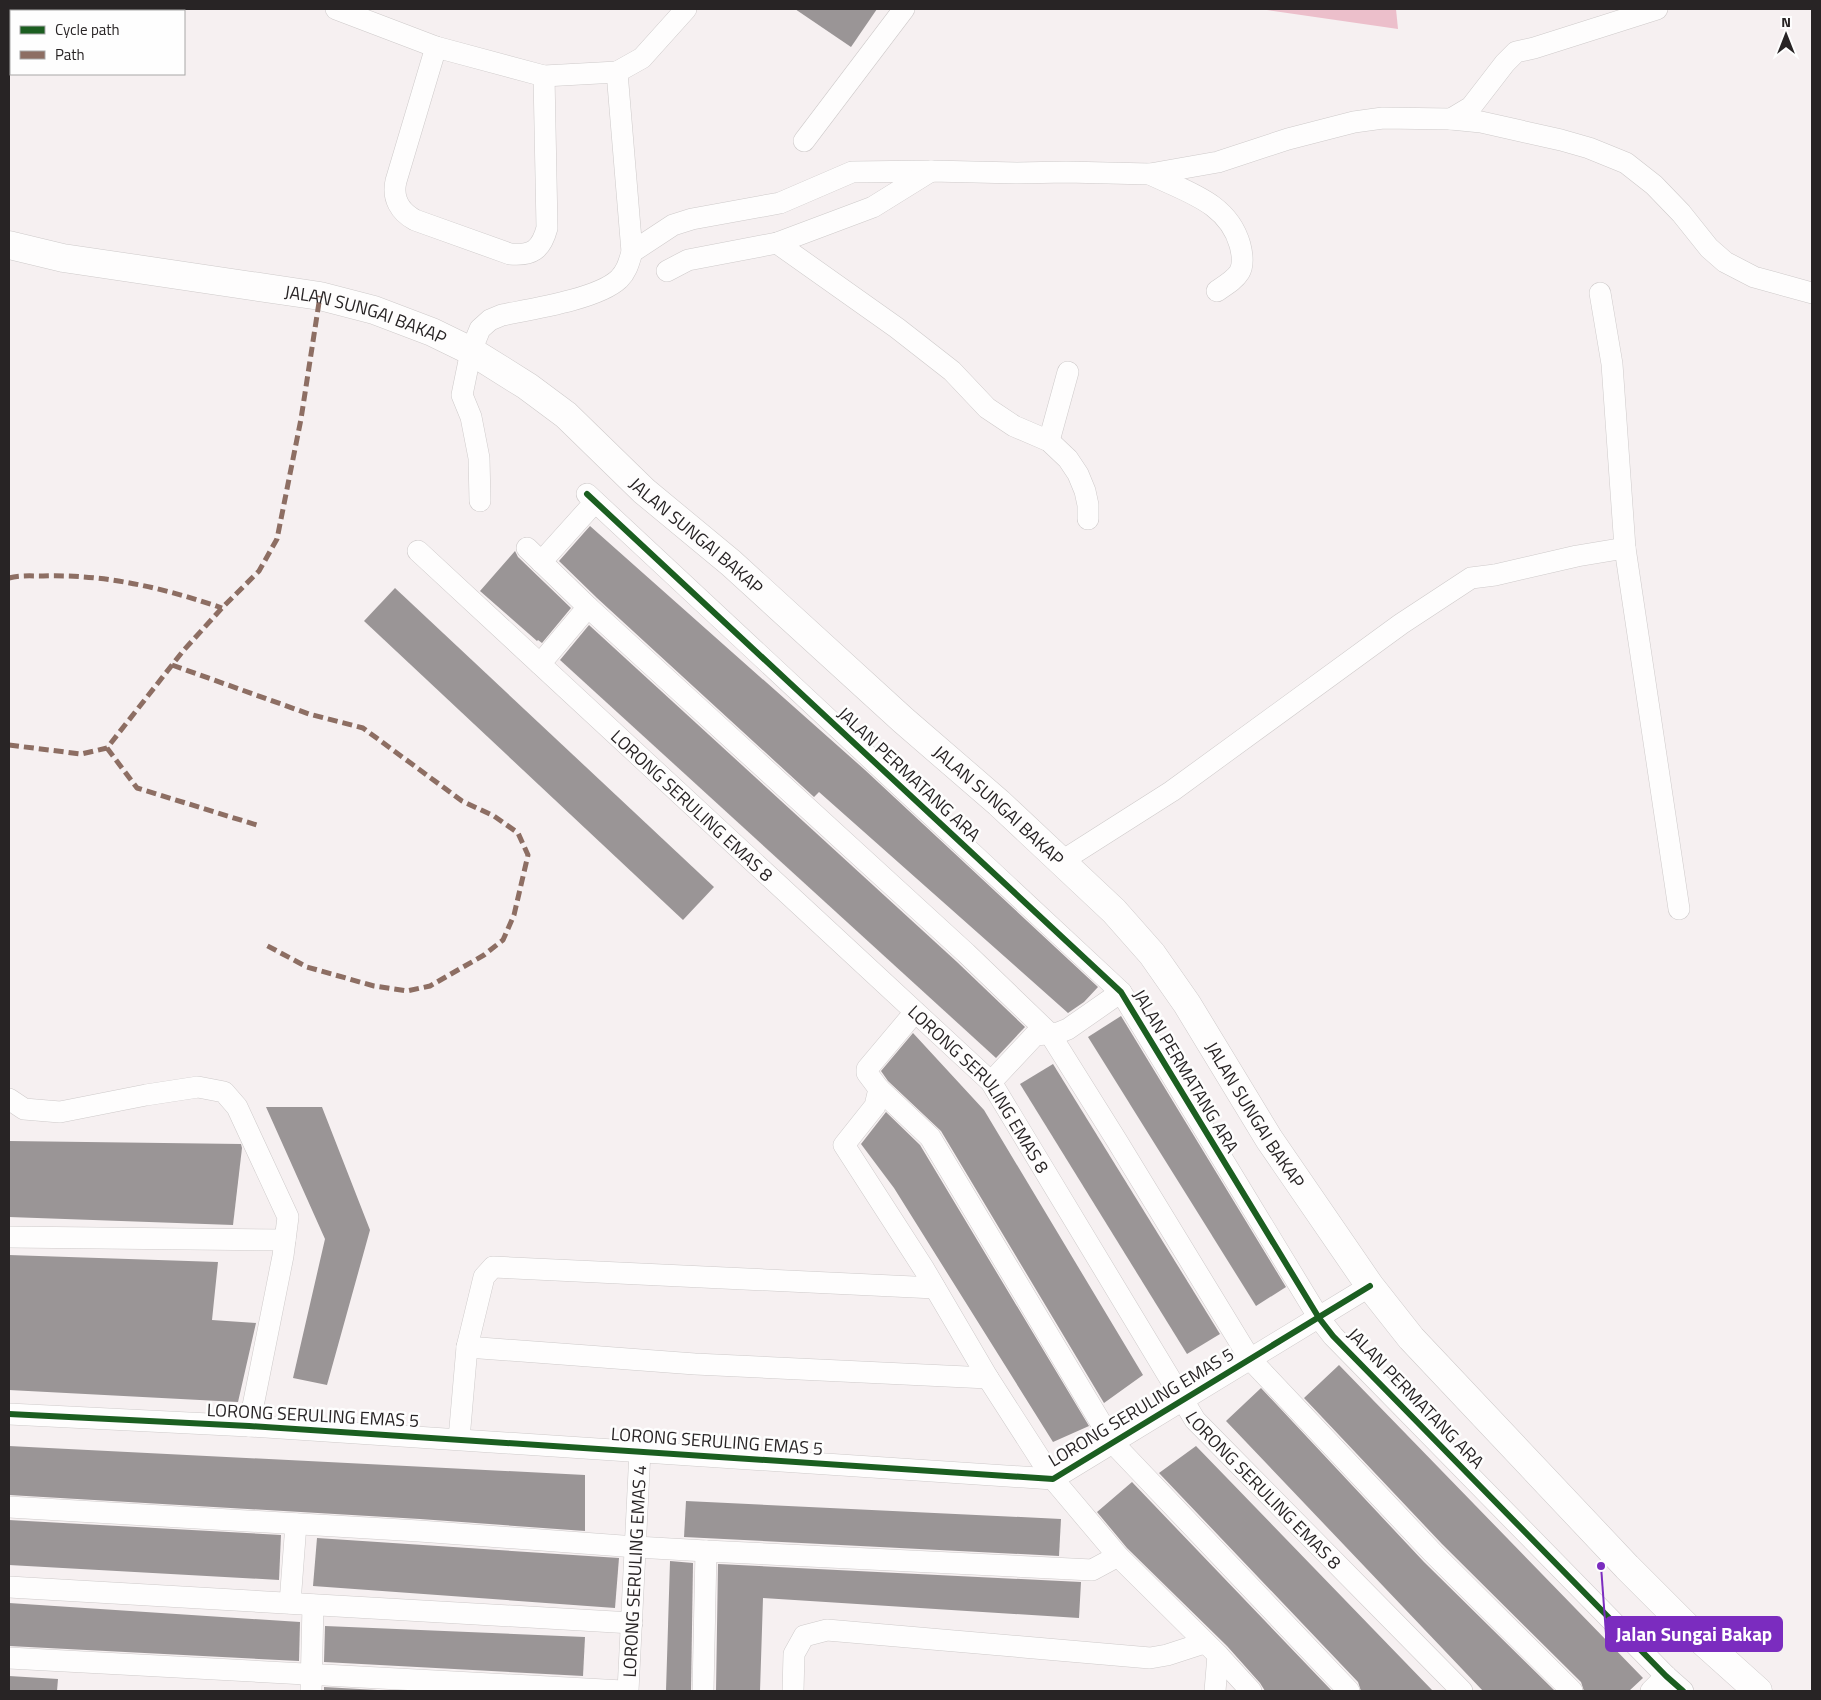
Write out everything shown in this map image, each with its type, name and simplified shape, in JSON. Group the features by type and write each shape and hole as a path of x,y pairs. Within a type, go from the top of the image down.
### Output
{"main road":[{"name":"JALAN SUNGAI BAKAP","path":"9,245 62,258 320,296 382,313 432,332 471,351 527,386 566,415 644,491 731,563 904,720 999,803 1114,911 1152,954 1187,1004 1269,1139 1370,1286 1412,1338 1627,1567 1690,1630 1758,1691"}],"street":[{"path":"336,9 436,47 544,76 617,72 642,58 686,9"},
{"path":"804,141 904,9"},
{"path":"1451,119 1471,107 1505,63 1516,52 1657,9"},
{"path":"436,47 396,181 394,194 396,200 404,212 415,220 510,254 523,255 537,248 544,239 547,228 544,76"},
{"path":"480,501 479,458 470,417 462,395 471,351 480,329 490,320 502,315 596,293 620,278 628,268 632,252 617,72"},
{"path":"632,252 673,225 692,219 780,203 852,172 931,170 1150,174 1218,162 1288,139 1354,122 1383,118 1451,119 1481,122 1561,140 1589,148 1626,163 1654,184 1681,213 1709,248 1725,262 1754,277 1812,294"},
{"path":"667,270 688,260 777,244 874,206 931,170"},
{"path":"1150,174 1202,198 1221,212 1235,232 1241,251 1242,268 1236,279 1217,291"},
{"path":"777,244 920,347 952,372 987,408 1014,426 1049,441 1068,459 1078,474 1086,491 1088,519"},
{"path":"1600,294 1612,364 1625,548 1679,909"},
{"path":"1049,441 1068,372"},
{"name":"JALAN PERMATANG ARA","path":"588,607 534,555 591,498 1121,992 1318,1318 1658,1684 1683,1691"},
{"path":"1062,861 1172,791 1401,624 1471,578 1495,575 1578,556 1625,548"},
{"name":"LORONG SERULING EMAS 8","path":"418,551 991,1082 1195,1420 1462,1691"},
{"path":"540,664 588,607 959,947 1050,1034 1250,1359 1433,1553 1572,1691"},
{"path":"991,1082 1035,1034 1050,1034 1068,1029 1121,992"},
{"path":"915,1012 867,1069 867,1073 879,1089 930,1137 1113,1443 1349,1691"},
{"path":"9,1099 24,1109 60,1112 198,1087 224,1092 237,1108 288,1217 249,1426"},
{"path":"879,1089 875,1106 844,1145 935,1288 988,1378 1053,1479 1118,1556 1250,1691"},
{"path":"9,1237 285,1240"},
{"path":"459,1439 467,1347 484,1277 493,1267 935,1288"},
{"name":"LORONG SERULING EMAS 5","path":"9,1414 459,1439 1053,1479 1370,1286"},
{"path":"467,1347 695,1364 988,1378"},
{"name":"LORONG SERULING EMAS 4","path":"628,1691 640,1451"},
{"path":"9,1506 420,1531 636,1547 1092,1570 1118,1556"},
{"path":"290,1603 296,1524"},
{"path":"702,1691 706,1551"},
{"path":"9,1587 632,1623"},
{"path":"312,1683 314,1605"},
{"path":"792,1691 794,1654 804,1636 827,1630 1150,1658 1211,1649"},
{"path":"1211,1649 1215,1691"},
{"path":"9,1658 312,1683 623,1691"}],"shaded area":[{"path":"1260,9 1396,9 1398,29"}],"building":[{"path":"795,9 877,9 851,47"},
{"path":"590,526 865,770 1098,987 1084,1002 1068,1013 819,792 814,797 597,598 559,561"},
{"path":"515,551 518,557 571,608 542,643 537,641 480,591"},
{"path":"395,588 714,887 683,920 364,621"},
{"path":"589,625 957,962 1025,1027 996,1058 560,660"},
{"path":"1121,1016 1286,1287 1256,1306 1088,1037"},
{"path":"913,1033 984,1110 1143,1375 1104,1403 941,1131 888,1081 881,1071"},
{"path":"1053,1064 1220,1334 1187,1354 1020,1084"},
{"path":"266,1107 322,1107 370,1230 327,1385 293,1378 325,1239"},
{"path":"886,1112 920,1145 1089,1426 1053,1442 894,1188 861,1144"},
{"path":"9,1141 241,1144 233,1225 9,1217"},
{"path":"9,1255 218,1262 212,1320 256,1323 238,1402 9,1390"},
{"path":"1339,1365 1643,1678 1629,1691 1584,1691 1581,1682 1442,1544 1304,1398"},
{"path":"1261,1388 1424,1562 1555,1691 1483,1691 1226,1421"},
{"path":"9,1446 585,1475 585,1531 420,1519 9,1495"},
{"path":"1196,1446 1433,1691 1361,1691 1358,1682 1159,1473"},
{"path":"1132,1482 1332,1691 1265,1691 1227,1646 1127,1548 1097,1512"},
{"path":"686,1501 1061,1519 1059,1556 684,1537"},
{"path":"9,1520 281,1535 279,1580 9,1565"},
{"path":"317,1538 619,1558 615,1608 313,1586"},
{"path":"670,1561 693,1563 691,1691 666,1691"},
{"path":"718,1564 1081,1582 1079,1618 763,1598 760,1691 716,1691"},
{"path":"9,1603 300,1622 299,1661 9,1646"},
{"path":"325,1626 585,1637 583,1676 324,1662"},
{"path":"9,1676 58,1679 57,1691 9,1691"},
{"path":"324,1687 395,1691 324,1691"}],"marked path":[{"path":"9,745 81,754 107,748 183,651 259,571 277,539 301,419 320,296"},
{"path":"9,578 17,576 66,576 112,580 178,594 222,608"},
{"path":"172,665 309,714 363,728 462,801 494,816 518,833 528,855 514,915 503,940 484,955 430,986 407,991 374,986 307,967 264,944"},
{"path":"107,748 137,788 260,826"}],"cycle path":[{"path":"587,494 1121,992 1319,1318 1333,1336 1666,1676 1683,1691"},
{"path":"9,1414 249,1426 1053,1479 1370,1286"}],"place":[{"name":"Jalan Sungai Bakap","path":"1601,1566"}]}
